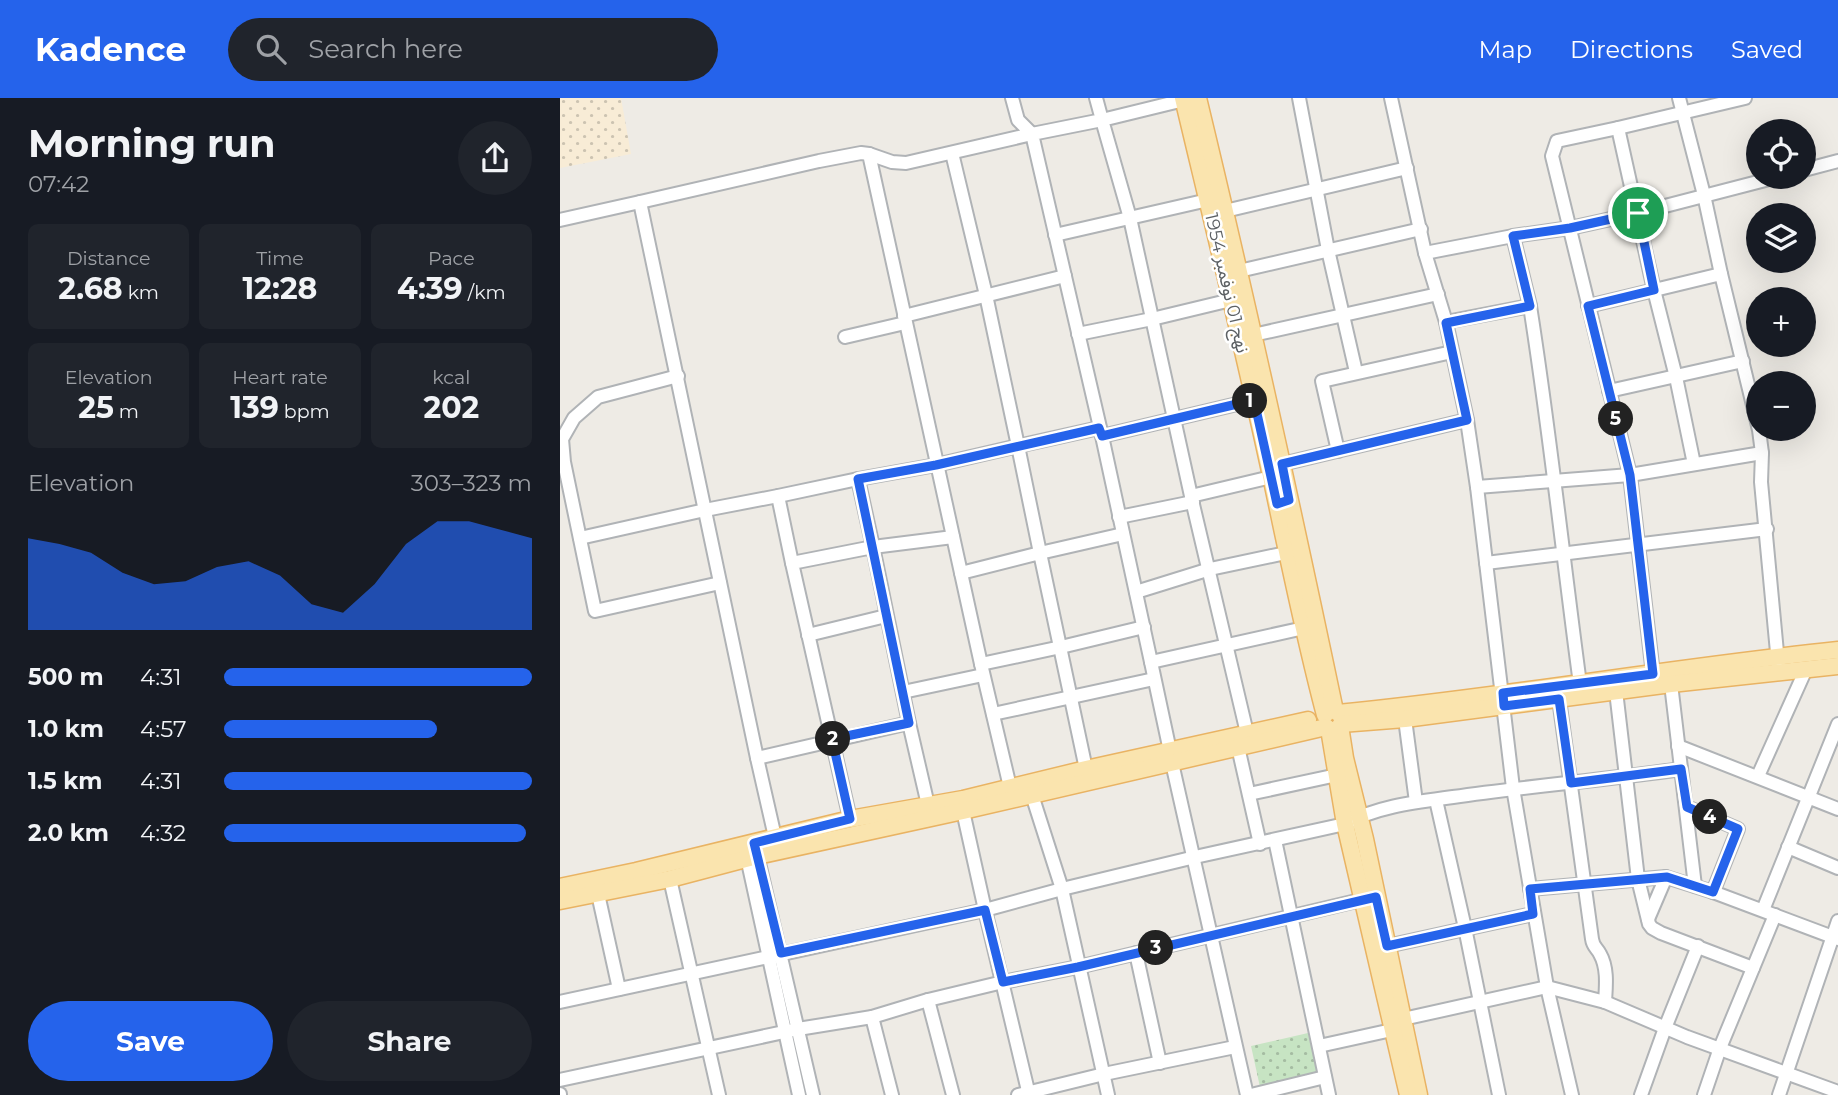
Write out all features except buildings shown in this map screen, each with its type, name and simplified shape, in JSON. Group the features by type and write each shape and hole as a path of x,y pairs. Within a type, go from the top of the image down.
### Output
{"main road":[{"name":"نهج 01 نوفمبر 1954","path":"1193,99 1208,200 1254,400 1277,470"},
{"name":"نهج 01 نوفمبر 1954","path":"1193,99 1225,211 1253,335 1283,502 1332,720"},
{"name":"نهج 01 نوفمبر 1954","path":"1283,502 1286,553 1304,628 1332,720"},
{"path":"560,887 963,811 1100,778 1247,733 1504,699 1559,699 1671,684 1838,650"},
{"path":"560,901 670,879 751,851 775,837 850,819 963,799 1086,769 1238,747 1332,720 1405,719 1580,684 1653,674 1778,664 1806,669 1838,666"},
{"path":"1332,720 1337,775 1352,820 1400,1026 1419,1095"},
{"path":"1332,720 1345,758 1352,820"},
{"path":"1370,898 1387,946 1408,1095"}],"street":[{"path":"1012,98 1018,120 1032,134 1101,432 1235,1047 1249,1095 1325,1077"},
{"path":"1096,98 1130,218 1247,733"},
{"path":"1299,98 1328,250 1356,372"},
{"path":"1391,98 1425,253 1446,323 1467,420 1504,699 1513,788 1547,987 1572,1095"},
{"path":"1679,98 1704,195 1762,453 1761,482 1778,664"},
{"path":"1653,674 1630,475 1552,156 1557,141 1745,98"},
{"path":"560,220 819,161 861,153 906,163 1193,99"},
{"path":"1618,128 1694,464"},
{"path":"952,153 986,295 1086,769"},
{"path":"869,154 936,465 1010,787"},
{"path":"1816,167 1838,161"},
{"path":"1225,211 1407,168"},
{"path":"1425,253 1570,228 1746,185"},
{"path":"1055,235 1208,200"},
{"path":"640,202 775,837"},
{"path":"1238,271 1421,229"},
{"path":"1513,236 1530,306 1545,404 1580,684"},
{"path":"1588,306 1721,274"},
{"path":"845,337 986,295 1065,276"},
{"path":"1253,335 1437,294"},
{"path":"1077,334 1231,300"},
{"path":"1446,323 1530,306"},
{"path":"1338,451 1322,381 1452,352"},
{"path":"1609,391 1742,361"},
{"path":"678,376 598,397 574,418 562,439 564,462 595,611 720,583"},
{"path":"580,538 1018,446 1174,419 1254,400"},
{"path":"1119,517 1192,499 1338,451 1467,420"},
{"path":"1477,487 1630,475 1762,453"},
{"path":"858,479 928,805"},
{"path":"778,496 850,819"},
{"path":"1486,563 1767,528"},
{"path":"961,573 1123,534"},
{"path":"792,563 873,547 953,537"},
{"path":"1136,592 1210,569 1286,553"},
{"path":"808,635 886,616"},
{"path":"903,692 1143,626"},
{"path":"1151,662 1304,628"},
{"path":"1758,776 1806,669"},
{"path":"993,714 1154,679"},
{"path":"1671,684 1695,886"},
{"path":"1616,691 1638,879 1649,924 1654,929 1753,968"},
{"path":"1559,699 1591,939 1594,948 1600,953 1606,980 1605,1002"},
{"path":"1405,719 1416,802"},
{"path":"757,758 909,723"},
{"path":"1704,1095 1753,968 1788,847 1838,724"},
{"path":"1678,746 1838,809"},
{"path":"1238,747 1260,844"},
{"path":"560,1002 985,910 1062,889 1260,844 1416,802 1681,769"},
{"path":"1249,794 1337,775"},
{"path":"1032,795 1062,889 1108,1095"},
{"path":"1436,800 1499,1095"},
{"path":"1687,807 1738,829 1713,892"},
{"path":"963,811 1003,982 1025,1094 1104,1074 1235,1047"},
{"path":"1275,840 1329,1095"},
{"path":"1788,847 1838,868"},
{"path":"751,851 791,1031 799,1095"},
{"path":"1530,889 1667,877 1835,938"},
{"path":"1648,919 1667,877"},
{"path":"670,879 719,1095"},
{"path":"598,894 619,989"},
{"path":"560,1080 791,1031 872,1017 1003,982 1078,967 1370,898"},
{"path":"1387,946 1533,914"},
{"path":"1779,1095 1835,938 1838,921"},
{"path":"1641,1095 1698,946"},
{"path":"1136,953 1160,1063"},
{"path":"1320,1046 1400,1026 1481,1001 1547,987 1605,1002 1665,1028 1835,1089"},
{"path":"928,1000 953,1095"},
{"path":"872,1017 892,1095"},
{"path":"791,1031 813,1095"}],"green space":[{"path":"1308,1033 1317,1073 1260,1087 1251,1046"}],"sand":[{"path":"560,98 621,98 631,154 560,168"}],"route":[{"path":"1638,213 1654,290 1588,306 1630,475 1653,674 1503,693 1504,706 1559,699 1571,783 1681,769 1687,807 1738,829 1713,892 1667,877 1530,889 1533,914 1387,946 1376,897 1003,982 985,910 781,953 754,843 850,819 832,739 909,723 858,479 936,465 1099,428 1102,436 1254,400 1277,504 1289,500 1282,464 1467,420 1446,323 1530,306 1513,236 1570,228 1638,213"}]}
